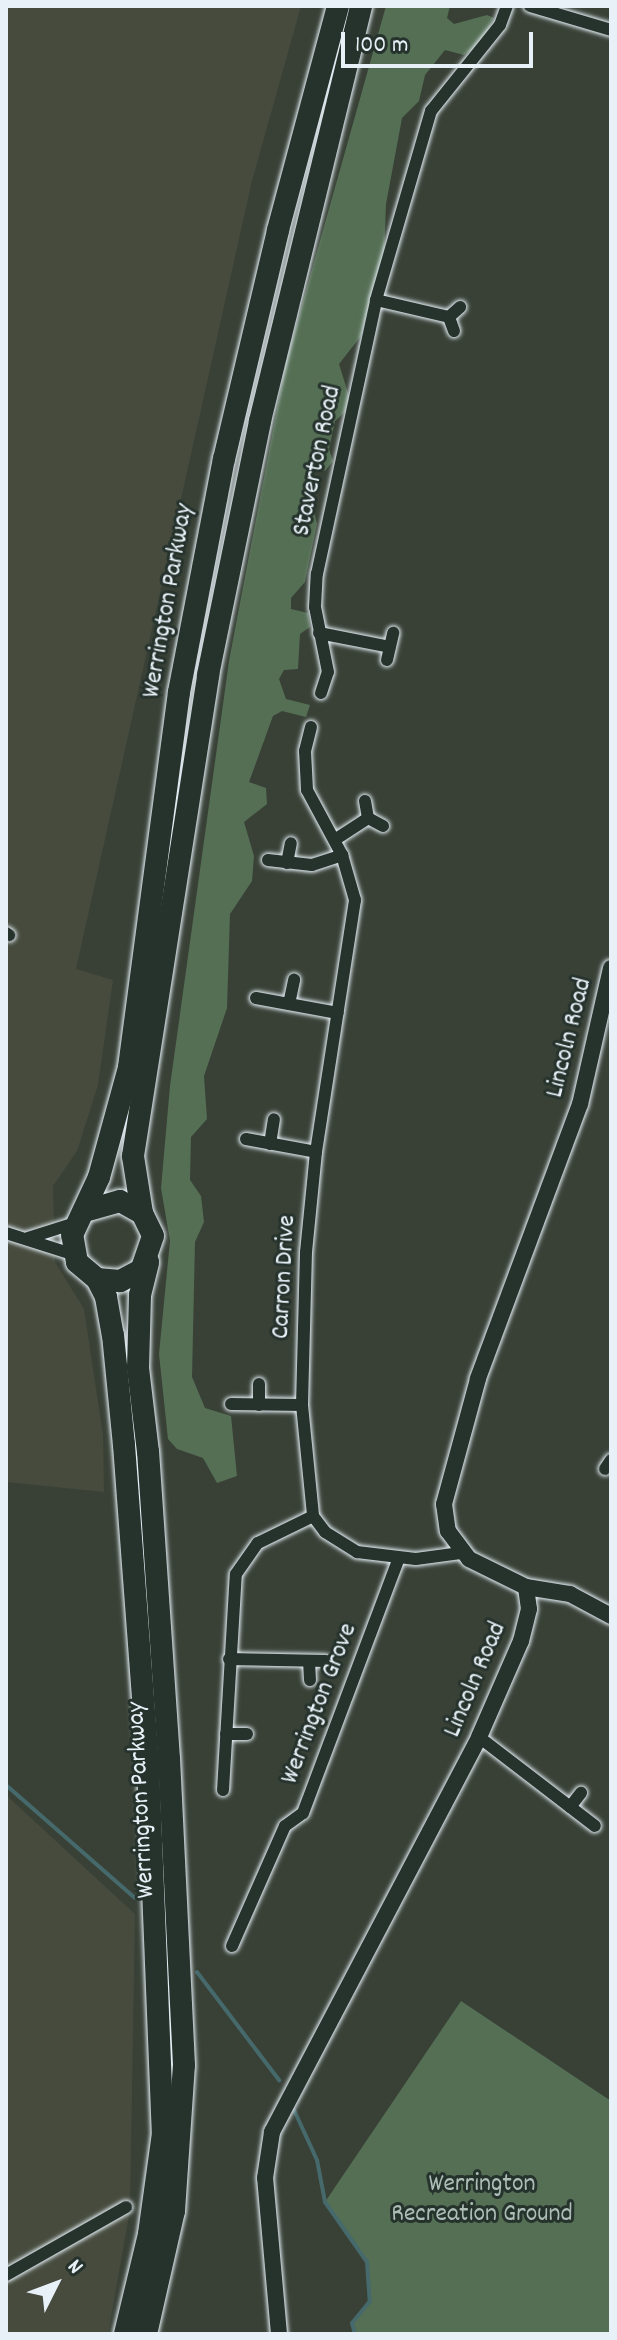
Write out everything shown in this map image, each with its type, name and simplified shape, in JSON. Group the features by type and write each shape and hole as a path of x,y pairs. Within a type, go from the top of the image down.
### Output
{"highway":[{"name":"Werrington Parkway","path":"80,1217 129,1067 179,692 224,459 338,6"},
{"name":"Werrington Parkway","path":"142,1213 133,1156 208,675 260,421 361,6"},
{"path":"120,1201 142,1213 153,1236 148,1261 120,1281 97,1279 75,1255 80,1217 120,1201"},
{"name":"Werrington Parkway","path":"146,2334 144,2301 151,2271 174,2211 184,2065 162,1652 138,1368 140,1295 148,1261"},
{"name":"Werrington Parkway","path":"97,1279 106,1297 113,1335 149,1780 163,2133 151,2271"},
{"name":"Werrington Parkway","path":"125,2334 144,2301"}],"street":[{"name":"Staverton Road","path":"321,693 328,672 319,633 316,596 323,529 376,300 431,111 445,87 500,25 507,6"},
{"path":"530,6 611,30"},
{"path":"376,300 449,317"},
{"path":"449,317 460,307"},
{"path":"449,317 454,331"},
{"path":"319,633 388,653 393,633"},
{"name":"Carron Drive","path":"311,727 305,751 307,790 336,839 355,900 355,922 316,1152 306,1252 302,1405 313,1516"},
{"path":"365,801 368,818"},
{"path":"336,839 368,818"},
{"path":"368,818 383,826"},
{"path":"287,863 291,843"},
{"path":"268,860 312,865 342,855"},
{"name":"Lincoln Road","path":"461,1553 445,1517 451,1466 580,1104 611,968"},
{"path":"289,1004 294,980"},
{"path":"256,998 338,1013"},
{"path":"270,1144 274,1119"},
{"path":"246,1139 316,1152"},
{"path":"25,1238 80,1217"},
{"path":"6,1233 75,1255"},
{"path":"259,1384 259,1405"},
{"path":"231,1404 302,1405"},
{"path":"223,1790 229,1659 241,1561 258,1543 313,1516 325,1532 357,1552 399,1558 446,1559 461,1553 526,1587 562,1591 611,1616"},
{"name":"Werrington Grove","path":"232,1946 285,1826 303,1813 399,1558"},
{"name":"Lincoln Road","path":"279,2334 279,2288 265,2178 272,2132 479,1737 521,1641 529,1609 526,1587"},
{"path":"229,1659 326,1661"},
{"path":"309,1661 310,1680"},
{"path":"226,1734 247,1734"},
{"path":"479,1737 595,1826"},
{"path":"570,1807 581,1793"},
{"path":"7,2273 126,2207"}],"shaded area":[{"path":"6,6 301,6 252,181 76,969 113,980 98,1085 77,1151 53,1186 55,1262 84,1309 103,1435 104,1492 6,1482"},
{"path":"6,1795 135,1914 130,2210 108,2334 6,2334"}],"green space":[{"path":"386,6 450,6 447,18 454,24 487,15 494,18 481,44 464,55 445,50 425,75 419,101 402,118 386,204 384,255 361,336 339,364 349,396 345,412 335,421 329,449 333,461 325,471 318,465 311,469 309,490 317,524 305,582 291,598 291,609 308,613 310,627 300,634 298,669 284,670 279,679 286,699 310,705 306,717 282,711 273,716 249,782 266,788 267,804 244,822 254,856 252,881 230,914 227,1008 204,1076 207,1119 191,1137 190,1180 201,1196 204,1222 195,1242 192,1377 205,1408 231,1416 237,1476 217,1483 203,1458 177,1449 168,1439 159,1354 170,1241 161,1188 170,1086 229,661 286,362"},
{"name":"Werrington Recreation Ground","path":"461,2001 611,2101 611,2334 355,2334 352,2323 370,2301 367,2262 325,2202"}],"waterway":[{"path":"6,1785 135,1898"},
{"path":"197,1972 279,2080"},
{"path":"294,2110 317,2160 325,2202 367,2262 370,2301 352,2323 355,2334"}]}
